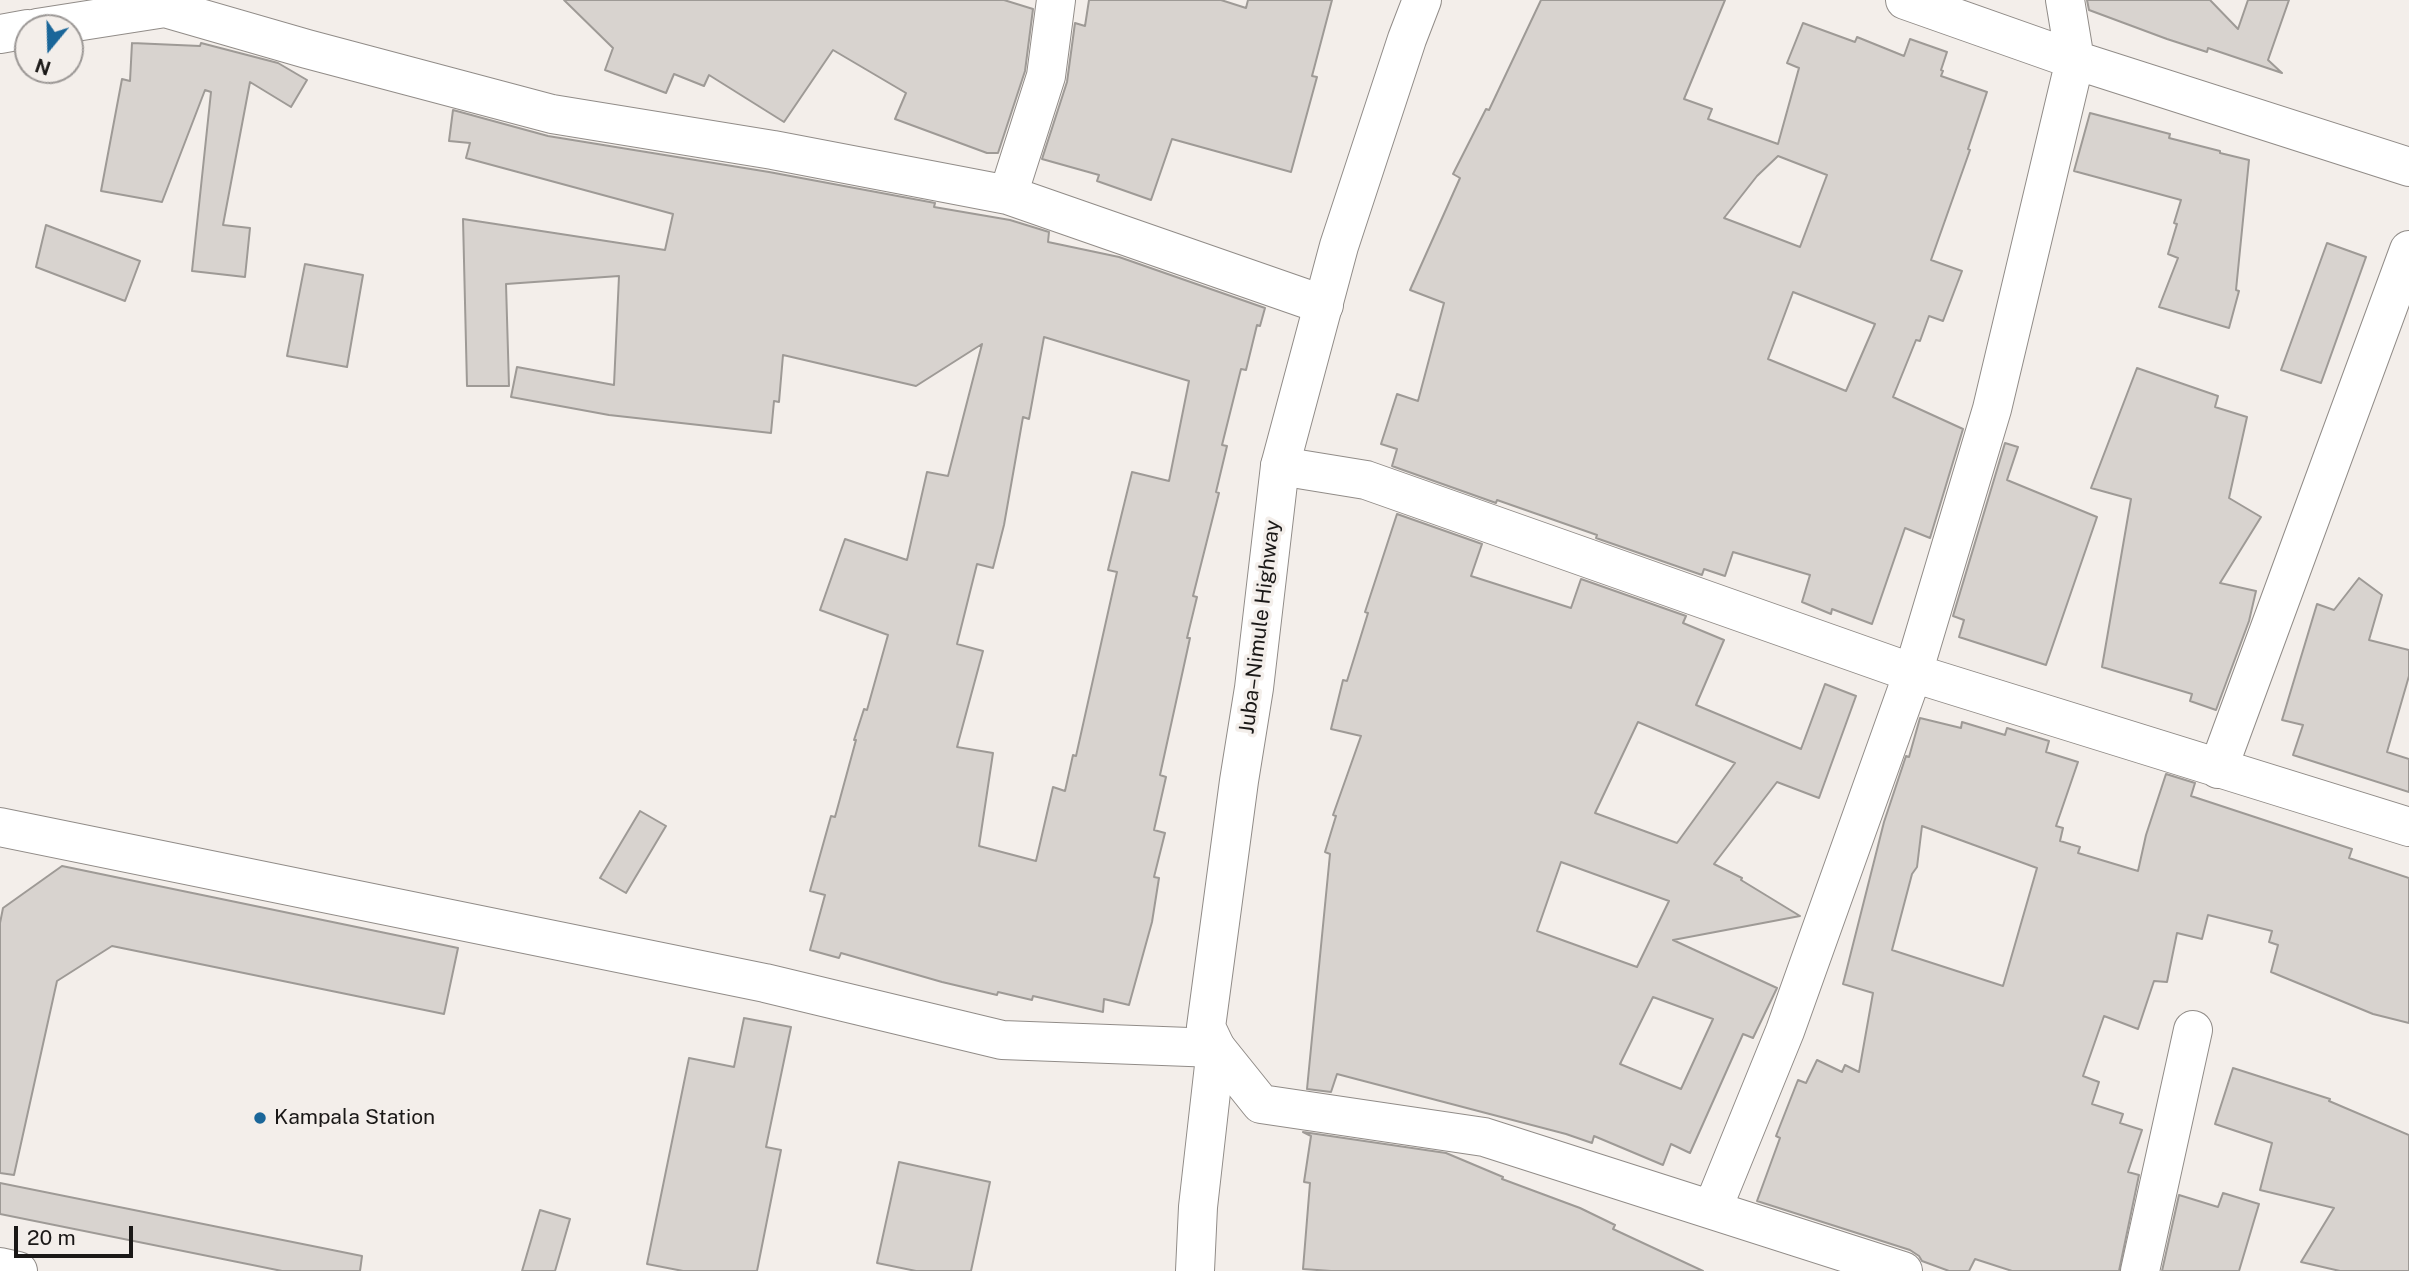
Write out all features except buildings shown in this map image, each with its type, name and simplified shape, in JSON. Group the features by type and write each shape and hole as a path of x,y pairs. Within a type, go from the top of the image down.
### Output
{"street":[{"path":"1008,195 1045,76 1056,0"},
{"name":"Juba–Nimule Highway","path":"1195,1271 1198,1207 1216,1048 1206,1027 1254,688 1280,466 1339,246 1406,39 1422,0"},
{"path":"1905,0 2075,60 2409,167"},
{"path":"1712,1210 1784,1031 1913,673 1992,409 2075,60 2065,0"},
{"path":"84,21 165,8 552,114 774,150 1008,195 1324,305"},
{"path":"2218,769 2409,250"},
{"path":"1280,466 1366,480 1913,673 2409,827"},
{"path":"0,827 765,983 1002,1040 1216,1048 1261,1104 1484,1138 1903,1271"},
{"path":"2140,1271 2193,1030"},
{"path":"0,1267 19,1271"}],"place":[{"name":"Kampala Station","path":"260,1118"}]}
